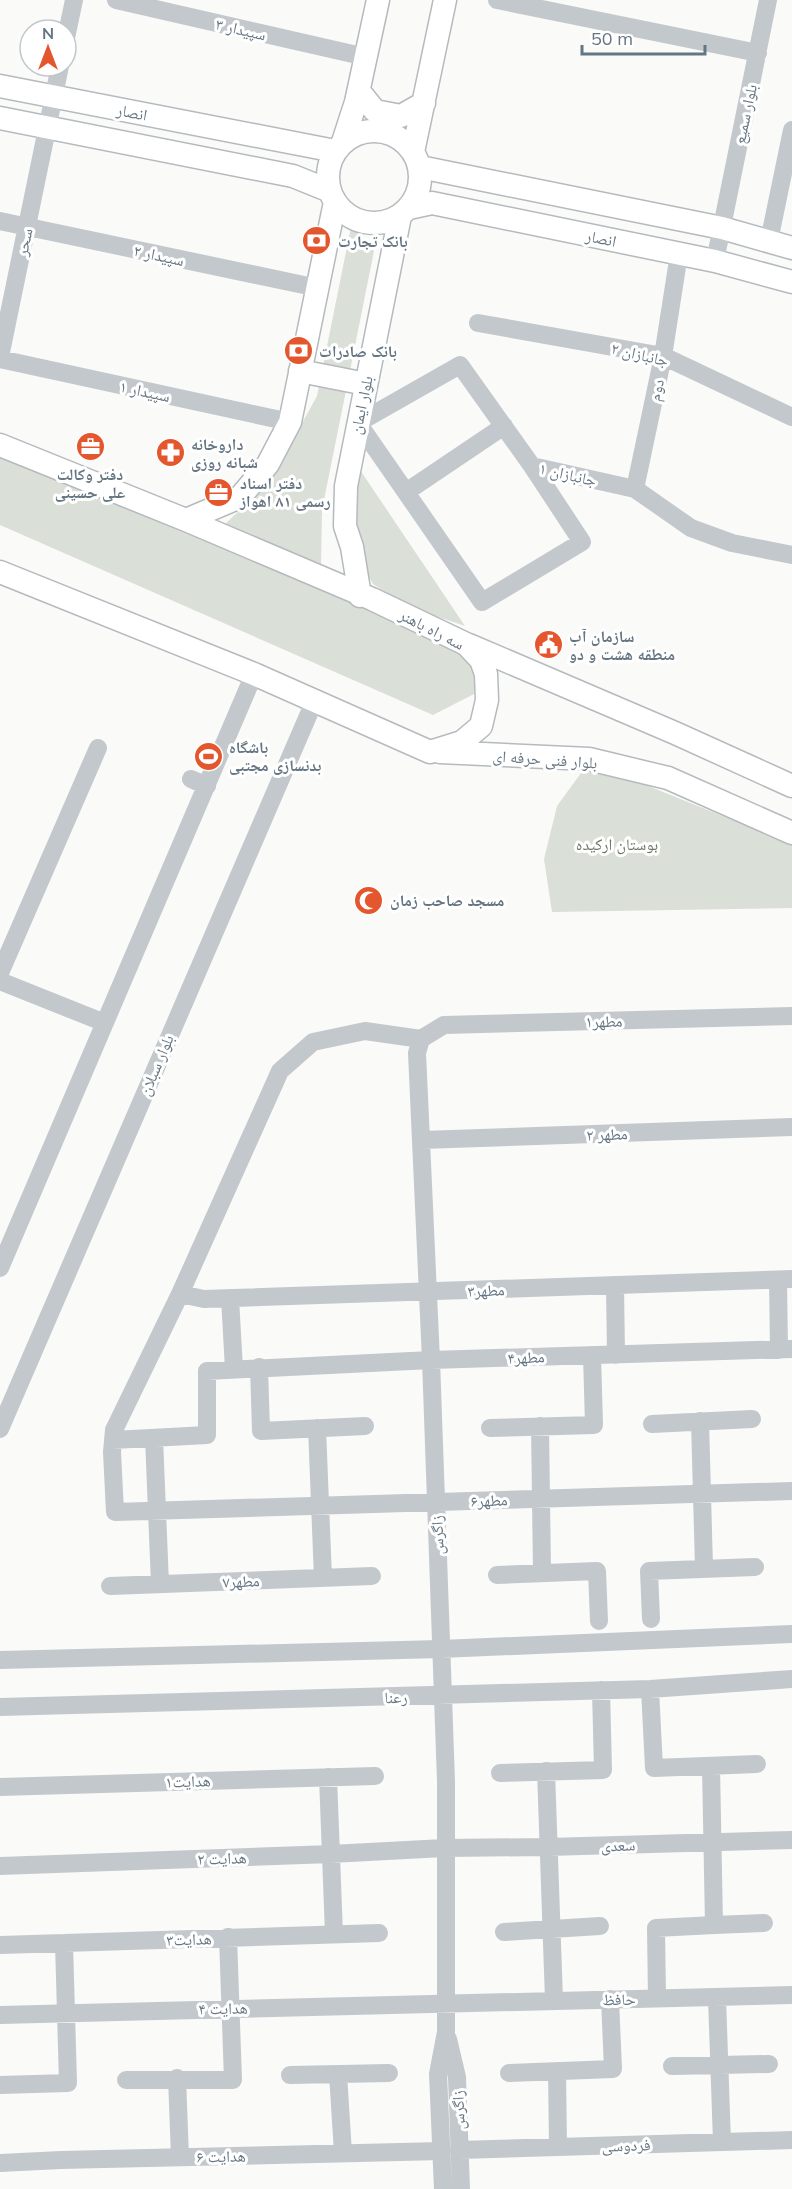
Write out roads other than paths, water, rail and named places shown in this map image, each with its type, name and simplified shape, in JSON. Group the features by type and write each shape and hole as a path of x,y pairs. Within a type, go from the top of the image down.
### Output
{"main road":[{"path":"378,0 359,91 329,167 328,179 333,197 343,211 365,222 383,222 405,212 416,198 420,186 417,160 424,104 445,0"},
{"name":"انصار","path":"0,86 339,146"},
{"path":"359,91 375,111 401,116 424,104"},
{"name":"انصار","path":"0,118 293,176 333,197"},
{"path":"339,146 360,133 372,130 384,131 406,142 417,160"},
{"name":"انصار","path":"417,160 722,228 792,248"},
{"path":"186,520 240,497 268,464 290,423 318,288 333,197"},
{"name":"انصار","path":"405,212 432,203 715,261 792,282"},
{"name":"بلوار ایمان","path":"360,596 352,548 345,526 346,486 366,384 405,212"},
{"path":"300,371 366,384"},
{"name":"سه راه باهنر","path":"0,445 186,520 466,644 481,660 486,674 487,700 481,726 462,741 430,752"},
{"path":"0,572 254,674 430,752"},
{"path":"466,644 675,733 792,786"},
{"name":"بلوار فنی حرفه ای","path":"430,752 589,759 668,778 792,833"}],"street":[{"path":"70,18 74,0"},
{"name":"سپیدار ۳","path":"116,0 366,57"},
{"path":"496,0 758,53"},
{"name":"بلوار سمیع","path":"715,261 768,0"},
{"path":"54,97 58,78"},
{"name":"سحر","path":"0,358 54,97"},
{"path":"769,241 791,142"},
{"name":"سپیدار ۲","path":"0,221 318,288"},
{"name":"دوم","path":"636,489 663,356 679,254"},
{"name":"جانبازان ۲","path":"478,323 663,356 792,417"},
{"name":"سپیدار ۱","path":"0,358 290,423"},
{"name":"جانبازان ۱","path":"358,423 460,365 532,466 636,489 691,528 732,543 792,555"},
{"path":"358,423 482,602 582,542 532,466"},
{"path":"406,492 504,426"},
{"path":"0,1268 105,1023 199,783 254,674"},
{"name":"بلوار سبلان","path":"0,1429 314,702"},
{"path":"0,973 98,748"},
{"path":"0,981 105,1023"},
{"name":"مطهر۱","path":"421,1039 444,1025 792,1016"},
{"path":"160,1584 154,1438 113,1440 114,1430 180,1294 280,1071 313,1041 365,1031 421,1039"},
{"name":"زاگرس","path":"421,1039 417,1053 446,1781 444,1848 447,2004 446,2032 438,2074 450,2150 460,2189"},
{"name":"مطهر ۲","path":"422,1140 792,1127"},
{"path":"785,1279 786,1349"},
{"name":"مطهر۳","path":"180,1294 204,1299 785,1279"},
{"path":"615,1285 616,1354"},
{"path":"230,1298 234,1369"},
{"name":"مطهر۴","path":"154,1438 207,1435 207,1371 431,1360 786,1349"},
{"path":"490,1428 594,1425 592,1355"},
{"path":"259,1367 261,1431 365,1426"},
{"path":"652,1424 752,1419"},
{"path":"700,1421 704,1568"},
{"path":"540,1426 542,1572"},
{"path":"317,1428 323,1578"},
{"name":"مطهر۶","path":"113,1440 115,1512 792,1491"},
{"path":"651,1619 649,1571 755,1567"},
{"path":"497,1575 597,1571 599,1621"},
{"name":"مطهر۷","path":"110,1586 372,1576"},
{"path":"0,1660 441,1649 792,1634"},
{"name":"رعنا","path":"0,1707 650,1689 792,1679"},
{"path":"650,1689 654,1768 757,1764"},
{"path":"500,1773 603,1770 602,1690"},
{"path":"711,1766 714,1925"},
{"path":"546,1771 554,2001"},
{"name":"هدایت۱","path":"0,1786 375,1776"},
{"path":"328,1777 334,1934"},
{"name":"سعدی","path":"444,1848 792,1840"},
{"name":"هدایت ۲","path":"0,1866 444,1848"},
{"path":"657,1998 656,1928 764,1923"},
{"path":"504,1932 600,1926"},
{"name":"هدایت۳","path":"0,1945 379,1933"},
{"path":"126,2080 233,2080 228,1937"},
{"path":"0,2085 68,2083 64,1943"},
{"name":"حافظ","path":"447,2004 792,1995"},
{"path":"717,1998 722,2142"},
{"path":"509,2073 613,2069 610,1999"},
{"name":"هدایت ۴","path":"0,2015 447,2004"},
{"path":"672,2066 769,2064"},
{"path":"557,2071 558,2147"},
{"path":"290,2075 389,2073"},
{"path":"338,2074 343,2153"},
{"path":"177,2079 180,2157"},
{"name":"فردوسی","path":"450,2150 792,2140"},
{"name":"زاگرس","path":"443,2189 450,2150"},
{"name":"هدایت ۶","path":"0,2163 450,2150"}],"place":[{"name":"بانک تجارت","path":"317,241"},
{"name":"بانک صادرات","path":"298,351"},
{"name":"دفتر وکالت علی حسینی","path":"90,446"},
{"name":"داروخانه شبانه روزی","path":"170,453"},
{"name":"دفتر اسناد رسمی ۸۱ اهواز","path":"219,492"},
{"name":"سازمان آب منطقه هشت و دو","path":"548,645"},
{"name":"باشگاه بدنسازی مجتبی","path":"208,756"},
{"name":"مسجد صاحب زمان","path":"369,900"}],"park label":[{"name":"بوستان ارکیده","path":"617,844"}]}
